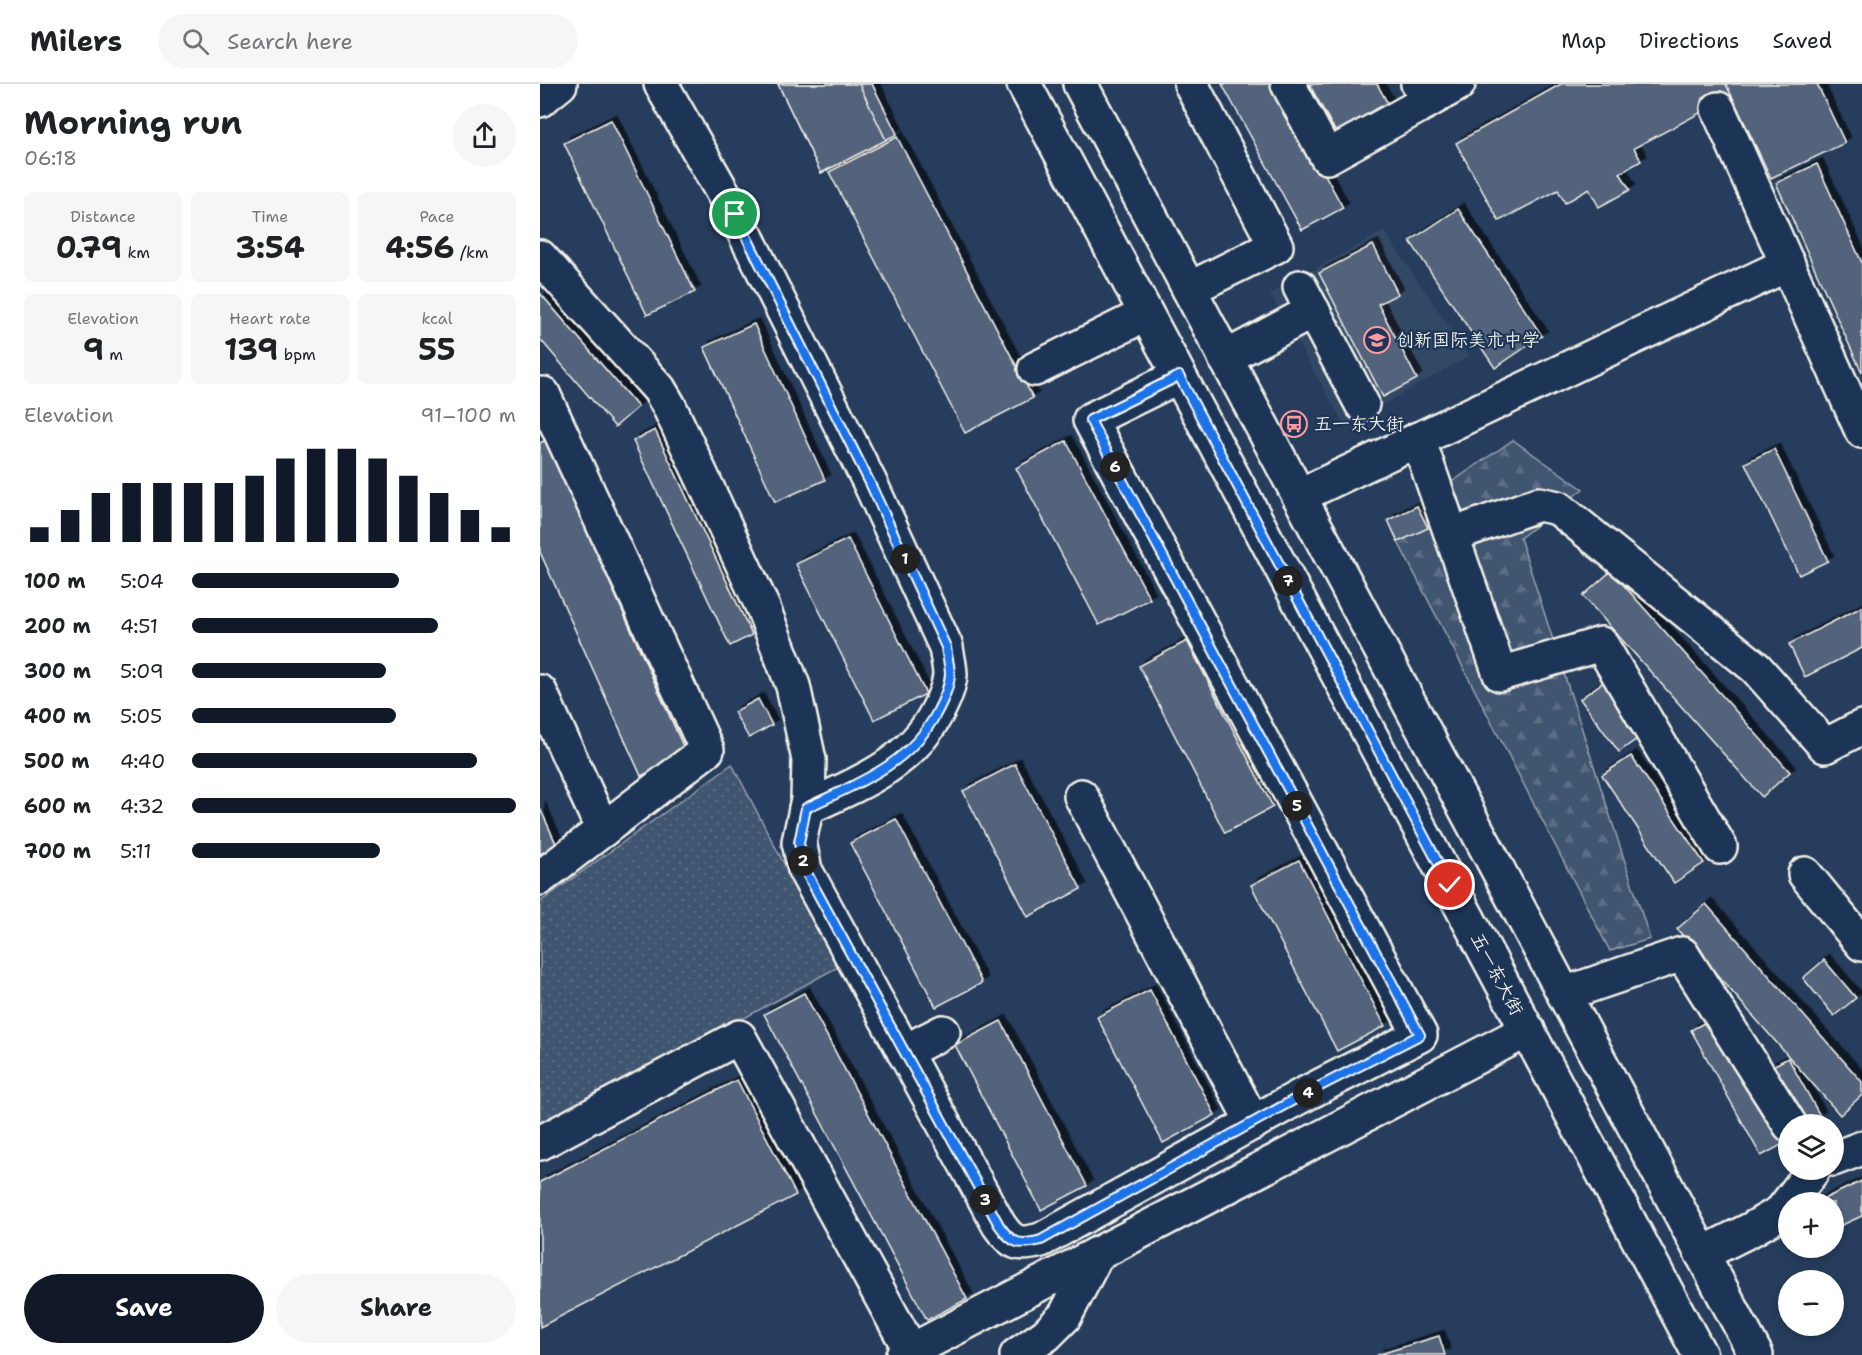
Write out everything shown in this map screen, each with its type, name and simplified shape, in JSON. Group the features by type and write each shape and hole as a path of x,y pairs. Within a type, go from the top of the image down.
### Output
{"street":[{"path":"540,100 560,84"},
{"path":"662,84 740,224 870,483 946,647 950,675 944,700 928,728 910,750 889,767 806,808"},
{"name":"五一东大街","path":"1024,84 1700,1355"},
{"path":"1080,84 1756,1355"},
{"path":"1189,289 1276,246 1191,84"},
{"path":"1288,84 1327,157 1423,93 1458,84"},
{"path":"1718,109 1862,431"},
{"path":"540,257 659,389 669,406 763,608 793,686 809,760 806,808 799,843 805,870 999,1225 1008,1239 1024,1245 1041,1240 1253,1123 1420,1035 1090,420 1179,376"},
{"path":"1299,496 1788,264"},
{"path":"1226,358 1307,299 1362,404"},
{"path":"1035,369 1146,314"},
{"path":"540,395 543,394 707,750 540,878"},
{"path":"1418,439 1500,674 1601,644 1720,847"},
{"path":"1452,535 1539,504 1558,508 1756,668 1825,747 1862,727"},
{"path":"540,692 603,830"},
{"path":"1081,796 1253,1123"},
{"path":"1805,874 1862,944"},
{"path":"1564,994 1682,954 1783,1114"},
{"path":"540,1143 740,1036 907,1353 1528,1030"},
{"path":"904,1052 943,1032"},
{"path":"1844,1155 1862,1148"},
{"path":"1702,1254 1781,1212 1805,1180"},
{"path":"1017,1355 1046,1335 1065,1316 1097,1254"}],"shaded area":[{"name":"创新国际美术中学","path":"1384,231 1469,356 1345,426 1270,294"}],"green space":[{"path":"1513,440 1583,489 1520,538 1650,939 1610,951 1398,542 1428,528 1417,506"},
{"path":"732,764 838,967 540,1129 540,902"}],"building":[{"path":"778,84 872,84 897,134 821,173"},
{"path":"778,84 859,84 886,140 821,173"},
{"path":"1222,84 1276,84 1343,208 1302,230"},
{"path":"1309,84 1377,84 1394,115 1342,143"},
{"path":"1561,84 1726,84 1732,96 1634,148 1641,161 1620,173 1630,190 1599,207 1589,189 1565,203 1558,190 1499,221 1456,143"},
{"path":"1726,84 1817,84 1845,143 1771,178"},
{"path":"611,120 695,292 647,315 564,143"},
{"path":"897,137 1033,398 965,433 829,172"},
{"path":"1817,164 1862,263 1862,373 1776,183"},
{"path":"1458,209 1542,336 1495,368 1410,241"},
{"path":"1373,245 1398,294 1378,304 1417,379 1383,397 1319,273"},
{"path":"540,293 638,407 615,427 540,339"},
{"path":"754,324 825,480 775,502 704,347"},
{"path":"655,430 752,635 730,646 633,441"},
{"path":"546,440 687,755 641,776 540,552 540,443"},
{"path":"1066,441 1150,599 1099,625 1016,468"},
{"path":"1774,449 1828,561 1799,575 1745,463"},
{"path":"1417,506 1428,528 1398,542 1388,520"},
{"path":"848,539 926,694 874,720 796,564"},
{"path":"1611,571 1790,772 1762,797 1583,596"},
{"path":"1862,607 1862,648 1805,677 1789,644"},
{"path":"1187,641 1273,807 1225,833 1139,666"},
{"path":"1606,680 1645,733 1619,752 1580,699"},
{"path":"758,699 772,725 749,738 734,712"},
{"path":"1631,756 1704,863 1674,883 1602,775"},
{"path":"1015,764 1081,889 1028,917 963,791"},
{"path":"540,808 557,846 540,854"},
{"path":"896,819 982,983 936,1007 850,843"},
{"path":"1299,860 1385,1026 1337,1051 1251,885"},
{"path":"1706,904 1862,1082 1862,1095 1839,1114 1677,929"},
{"path":"1824,960 1856,998 1834,1016 1803,978"},
{"path":"1150,990 1215,1115 1163,1143 1097,1017"},
{"path":"804,993 967,1299 927,1320 764,1014"},
{"path":"1717,1016 1778,1126 1778,1147 1761,1156 1691,1030"},
{"path":"1001,1021 1087,1186 1041,1210 955,1045"},
{"path":"1788,1058 1819,1114 1797,1114 1769,1068"},
{"path":"737,1080 796,1195 540,1327 540,1182"},
{"path":"1862,1181 1862,1216 1844,1224 1844,1192 1838,1192"},
{"path":"1439,1336 1445,1355 1377,1355"}],"place":[{"name":"创新国际美术中学","path":"1377,340"},
{"name":"五一东大街","path":"1294,424"}],"route":[{"path":"735,214 870,483 946,647 950,675 944,700 928,728 910,750 889,767 806,808 799,843 805,870 1008,1239 1024,1245 1041,1240 1299,1097 1420,1035 1090,420 1179,376 1450,885"}]}
